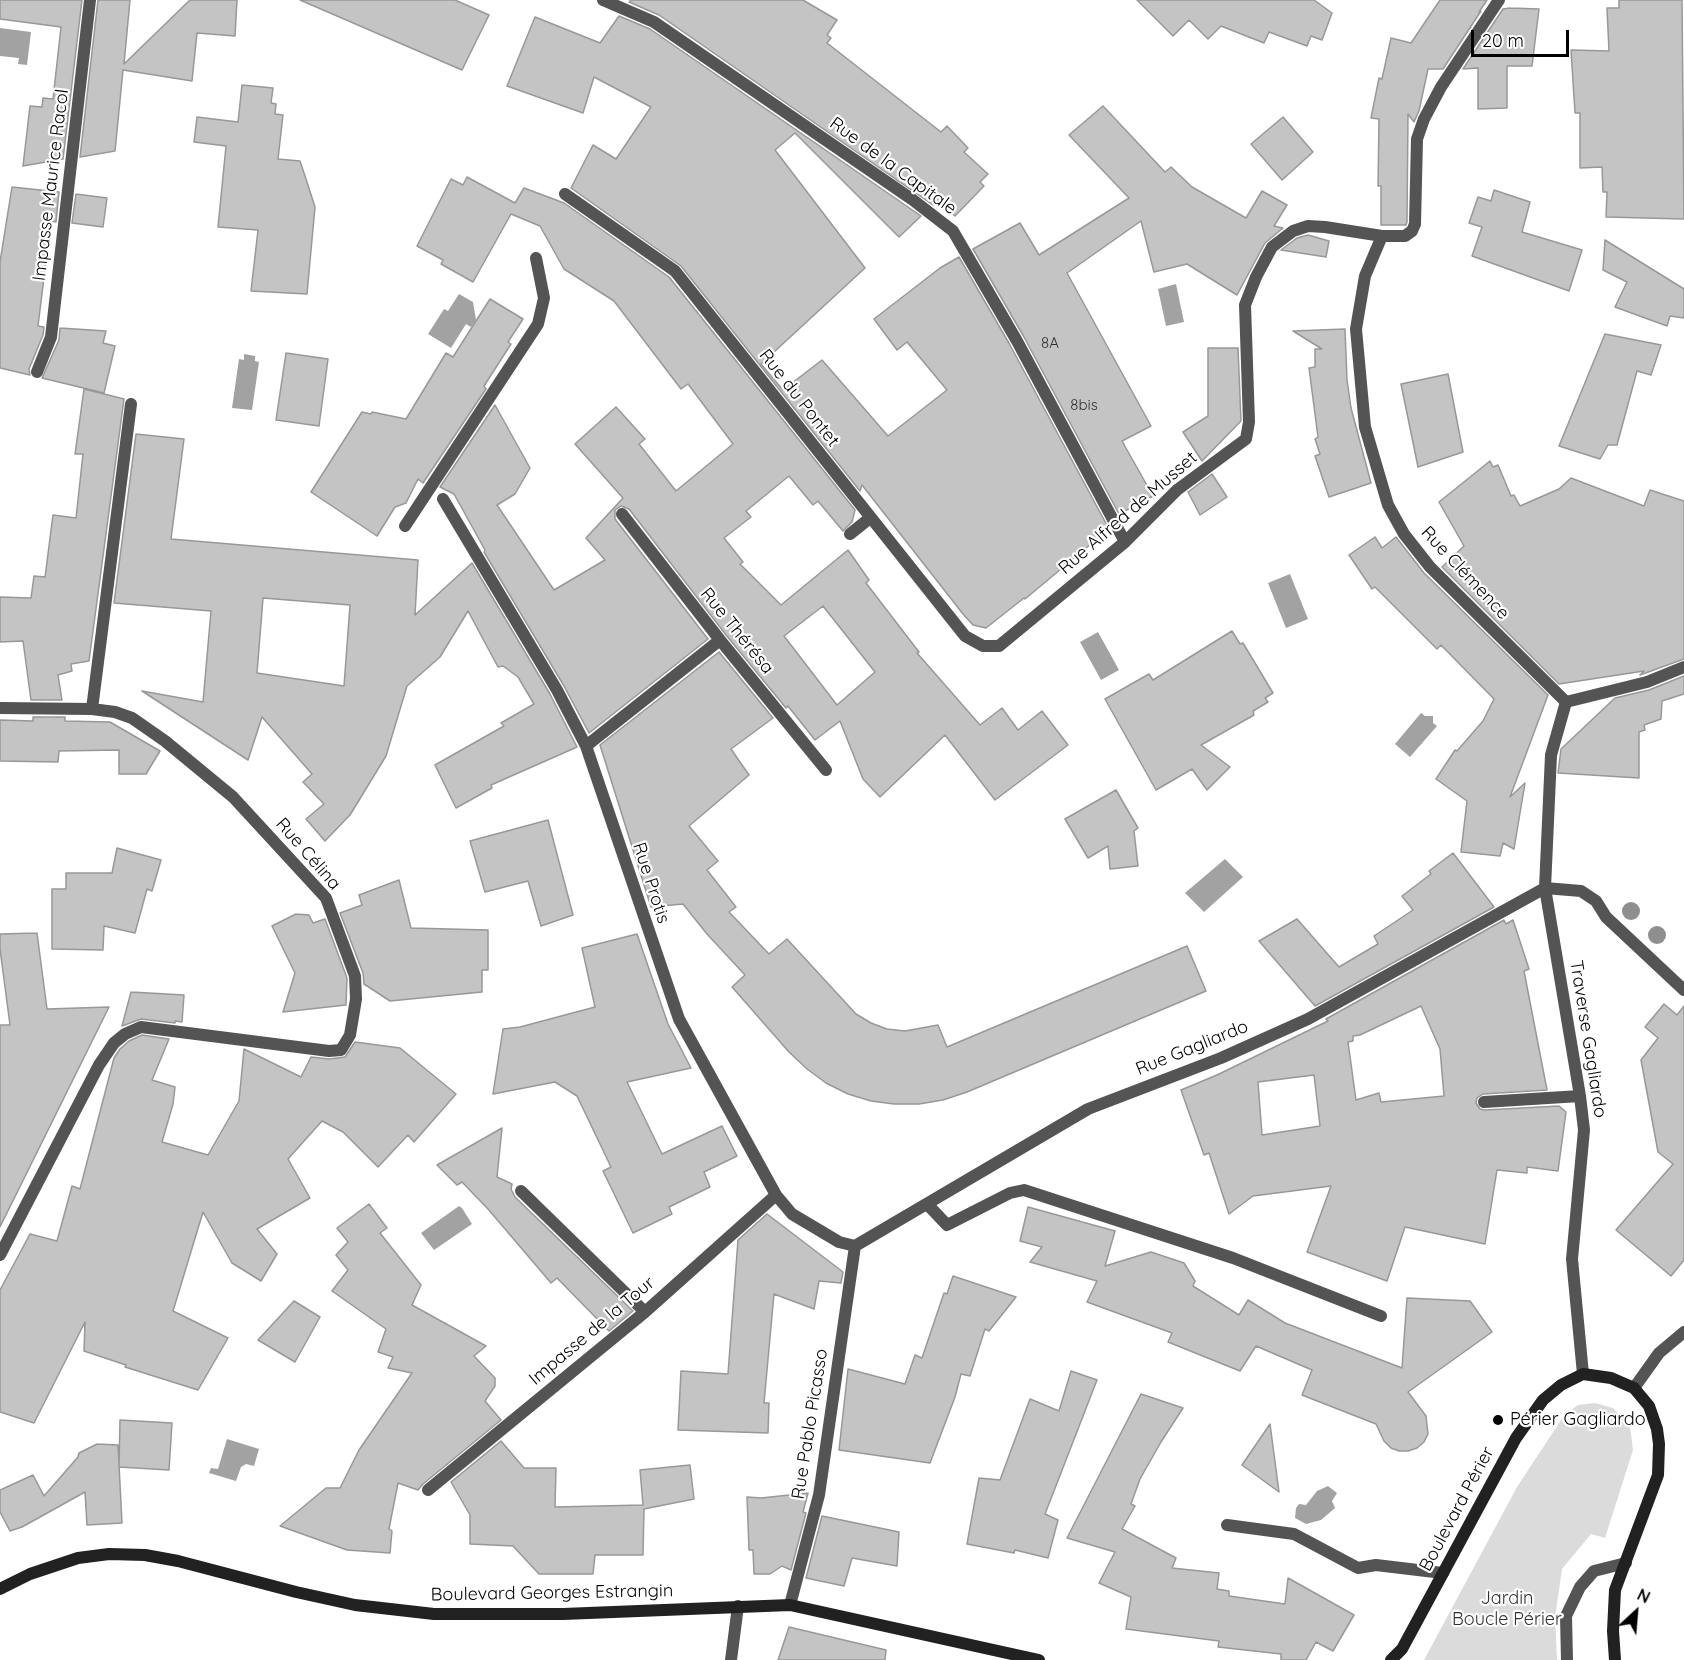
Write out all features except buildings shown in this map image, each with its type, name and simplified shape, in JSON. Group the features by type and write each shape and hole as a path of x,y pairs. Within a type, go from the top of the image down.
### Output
{"street":[{"name":"Impasse Maurice Racol","path":"37,372 51,337 90,0"},
{"name":"Rue de la Capitale","path":"603,0 654,22 913,200 953,231 1017,341 1125,542"},
{"name":"Rue Alfred de Musset","path":"983,646 999,645 1125,542 1177,490 1246,439 1249,422 1245,305 1256,277 1272,247 1293,231 1308,226 1382,236 1405,236 1412,231 1415,224 1417,139 1424,119 1441,87 1499,0"},
{"name":"Rue du Pontet","path":"565,194 675,271 965,636 983,646"},
{"name":"Rue Clémence","path":"1382,236 1365,276 1356,330 1365,427 1388,505 1404,534 1430,567 1566,702"},
{"path":"405,525 538,324 544,298 536,258"},
{"path":"0,708 92,709 131,404"},
{"name":"Rue Protis","path":"434,483 557,690 586,746 679,1019 776,1195 792,1214 839,1242 855,1246"},
{"name":"Rue Thérésa","path":"622,514 720,640 826,770"},
{"path":"850,534 870,518"},
{"path":"586,746 720,640"},
{"path":"1566,702 1647,682 1684,667"},
{"name":"Traverse Gagliardo","path":"1566,702 1551,755 1545,888 1584,1130 1572,1259 1583,1374"},
{"name":"Rue Célina","path":"0,1255 99,1065 114,1044 125,1034 141,1027 329,1051 341,1050 350,1035 356,999 355,976 326,898 233,797 165,741 132,718 115,712 92,709"},
{"path":"1545,888 1581,891 1596,901 1606,917 1684,990"},
{"name":"Rue Gagliardo","path":"855,1246 1088,1109 1221,1058 1308,1019 1545,888"},
{"path":"1484,1102 1580,1096"},
{"path":"928,1205 947,1225 1010,1192 1024,1190 1233,1258 1381,1316"},
{"path":"521,1191 645,1312"},
{"name":"Impasse de la Tour","path":"428,1490 645,1312 776,1195"},
{"name":"Rue Pablo Picasso","path":"790,1605 819,1495 855,1246"},
{"path":"1634,1388 1659,1353 1684,1332"},
{"path":"1583,1374 1611,1378 1634,1388 1649,1407 1657,1429 1659,1474 1615,1590 1613,1631 1615,1660"},
{"name":"Boulevard Périer","path":"1391,1660 1402,1649 1516,1438 1543,1400 1561,1385 1583,1374"},
{"path":"1227,1525 1294,1534 1358,1568 1376,1565 1443,1573"},
{"name":"Boulevard Georges Estrangin","path":"0,1588 30,1574 78,1558 109,1554 145,1555 178,1561 345,1603 434,1614 563,1614 790,1605 1039,1660"},
{"path":"1567,1660 1566,1616 1580,1587 1594,1570 1626,1563"},
{"path":"731,1660 738,1606"}],"green space":[{"name":"Jardin Boucle Périer","path":"1595,1403 1613,1408 1630,1426 1633,1450 1605,1538 1591,1534 1562,1569 1555,1618 1557,1660 1424,1660 1517,1487 1565,1414 1578,1405"}],"shaded area":[{"path":"0,28 31,32 27,65 18,64 19,58 0,56"},
{"path":"1176,284 1184,322 1166,326 1158,289"},
{"path":"459,294 473,302 476,320 471,327 466,324 451,348 428,334 444,309 448,311"},
{"path":"244,354 255,356 255,361 259,362 252,410 232,408 239,359 244,360"},
{"path":"1290,574 1308,619 1286,628 1268,583"},
{"path":"1098,632 1119,670 1101,680 1080,642"},
{"path":"1421,713 1425,716 1433,716 1433,723 1437,726 1410,757 1395,744"},
{"path":"1225,859 1243,877 1204,912 1185,893"},
{"path":"459,1206 472,1224 434,1250 421,1233"},
{"path":"227,1439 259,1449 254,1466 246,1464 241,1467 236,1481 209,1473 211,1468 218,1469"},
{"path":"1328,1486 1337,1493 1332,1501 1335,1508 1321,1520 1306,1524 1295,1518 1299,1504 1306,1505 1317,1491"}],"place":[{"name":"Périer Gagliardo","path":"1498,1420"}]}
